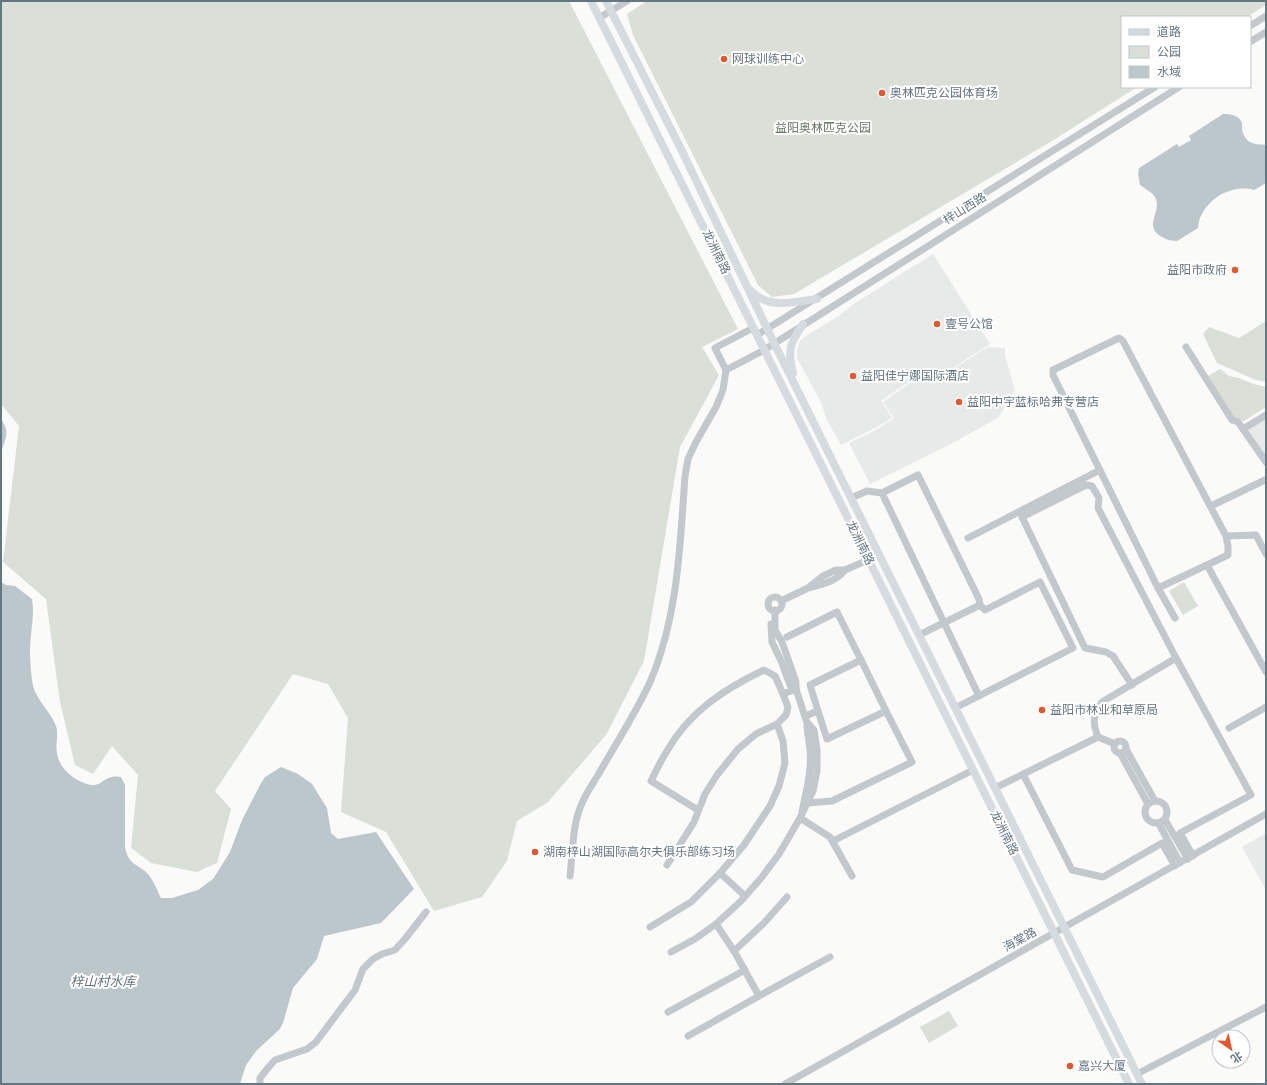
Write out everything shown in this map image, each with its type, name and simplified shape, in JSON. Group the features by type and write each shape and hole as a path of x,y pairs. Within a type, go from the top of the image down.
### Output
{"main road":[{"name":"龙洲南路","path":"591,1 1129,1084"},
{"name":"龙洲南路","path":"606,1 682,150 798,392 1142,1084"},
{"path":"747,286 755,295 770,303 790,303 817,299"},
{"path":"798,392 791,365 790,348 803,324"}],"street":[{"path":"599,18 627,1"},
{"path":"1251,25 1266,16"},
{"path":"1251,41 1266,32"},
{"name":"梓山西路","path":"1153,88 768,330 755,332 715,348 726,370 764,350 1177,88"},
{"path":"1158,588 1228,555 1228,546 1226,536 1211,506 1123,341 1119,338 1053,370 1053,375 1158,588 1175,618"},
{"path":"1186,347 1232,420 1238,422 1244,429 1266,462"},
{"path":"570,876 576,821 582,802 650,683 662,650 670,620 675,588 688,458 716,407 723,390 726,370"},
{"path":"1244,429 1266,415"},
{"path":"968,538 1100,470"},
{"path":"851,498 867,490 882,493 918,475 979,598 980,605 985,610 1040,582 1073,648 955,708"},
{"path":"1211,506 1265,480 1266,481"},
{"path":"1023,774 1072,870 1103,877 1251,795 1176,658 1098,508 1099,498 1092,486 1086,485 1022,517 1085,648 1106,652 1113,656 1132,685"},
{"path":"882,493 979,696"},
{"path":"1226,536 1256,535 1266,554"},
{"path":"781,601 808,588 827,583 840,577 845,570 868,560"},
{"path":"1207,565 1266,672"},
{"path":"781,601 778,598 772,599 769,602 773,610 772,642 790,685 796,689 806,719 810,750 810,772 801,815"},
{"path":"773,610 781,607 781,601"},
{"path":"919,635 980,605"},
{"path":"787,636 838,612 912,762 832,801 807,803"},
{"path":"1152,803 1123,751 1124,743 1121,741 1115,744 1098,737 1093,721 1096,711 1102,702 1176,658"},
{"path":"861,660 810,685 827,739 886,711"},
{"path":"667,865 694,822 705,794 717,775 732,756 756,734 776,724 786,715 788,707 775,676 764,670 742,681 709,702 687,723 667,750 651,781 698,810"},
{"path":"783,694 796,689"},
{"path":"1229,728 1266,708"},
{"path":"806,719 818,711"},
{"path":"672,952 695,939 716,924 745,896 762,877 779,854 813,791 817,771 817,750 814,730 806,719"},
{"path":"650,927 691,902 720,873 744,845 770,806 779,786 785,763 783,741 776,724"},
{"path":"996,788 1098,737"},
{"path":"833,841 973,770"},
{"path":"1177,864 1165,842 1162,822 1168,812 1165,805 1159,801 1152,803 1145,811 1146,818 1151,823 1162,822 1177,835 1190,857"},
{"name":"海棠路","path":"785,1084 1266,814"},
{"path":"801,815 830,837 852,876"},
{"path":"720,873 745,896"},
{"path":"734,950 764,923 787,897"},
{"path":"260,1084 260,1078 276,1060 306,1049 316,1042 355,990 363,969 373,959 382,954 395,950 426,912"},
{"path":"716,924 734,950 759,996"},
{"path":"688,1036 830,957"},
{"path":"668,1012 745,970"},
{"path":"1137,1074 1266,1007"}],"shaded area":[{"path":"933,254 990,344 942,375 923,372 881,401 892,418 841,445 826,418 821,402 797,358 797,349 800,341 837,317 855,303"},
{"path":"988,347 1005,348 1005,356 1015,390 999,417 951,444 870,484 849,443 878,429 894,418 883,402 923,374 942,376"},
{"path":"1266,411 1266,468 1238,428"},
{"path":"1266,833 1266,890 1242,847"}],"green space":[{"path":"1,1 569,1 738,329 702,347 719,375 680,447 644,661 606,735 548,802 517,821 507,861 482,897 434,911 386,832 341,812 348,718 328,684 293,674 215,791 231,809 217,863 197,872 151,863 131,848 138,775 112,746 93,774 75,765 60,702 46,599 3,562 19,426 1,404"},
{"name":"益阳奥林匹克公园","path":"647,1 1266,1 1266,5 1249,16 1121,16 1121,88 1135,88 1052,141 794,294 772,297 758,285 633,35 627,14"},
{"path":"1266,321 1266,382 1256,380 1217,363 1203,334 1209,327 1239,338"},
{"path":"1220,369 1229,376 1266,387 1266,407 1244,421 1234,418 1208,376"},
{"path":"1184,582 1198,606 1183,615 1169,591"},
{"path":"949,1011 958,1026 929,1043 920,1027"}],"water":[{"path":"1223,114 1237,117 1241,120 1242,129 1246,139 1254,144 1266,145 1266,183 1254,190 1235,189 1226,192 1210,203 1204,210 1198,228 1177,241 1164,238 1156,233 1154,228 1153,223 1157,202 1154,195 1140,185 1138,174 1139,168 1177,144 1179,147 1191,140 1189,136"},
{"path":"1,419 6,428 6,439 1,452"},
{"name":"梓山村水库","path":"1,582 6,585 15,586 32,599 33,612 30,650 32,682 38,697 56,726 58,758 61,764 68,773 77,780 87,784 95,785 108,778 121,777 125,785 125,848 131,861 149,875 161,898 172,898 198,890 213,879 230,852 242,820 260,785 265,777 281,767 298,774 312,784 327,808 331,833 338,839 376,832 414,889 381,923 324,936 317,959 293,988 283,1023 279,1030 257,1050 246,1065 240,1084 1,1084"}],"place":[{"name":"网球训练中心","path":"724,59"},
{"name":"奥林匹克公园体育场","path":"882,93"},
{"name":"益阳市政府","path":"1235,270"},
{"name":"壹号公馆","path":"937,324"},
{"name":"益阳佳宁娜国际酒店","path":"853,376"},
{"name":"益阳中宇蓝标哈弗专营店","path":"959,402"},
{"name":"益阳市林业和草原局","path":"1042,710"},
{"name":"湖南梓山湖国际高尔夫俱乐部练习场","path":"535,852"},
{"name":"嘉兴大厦","path":"1070,1066"}]}
